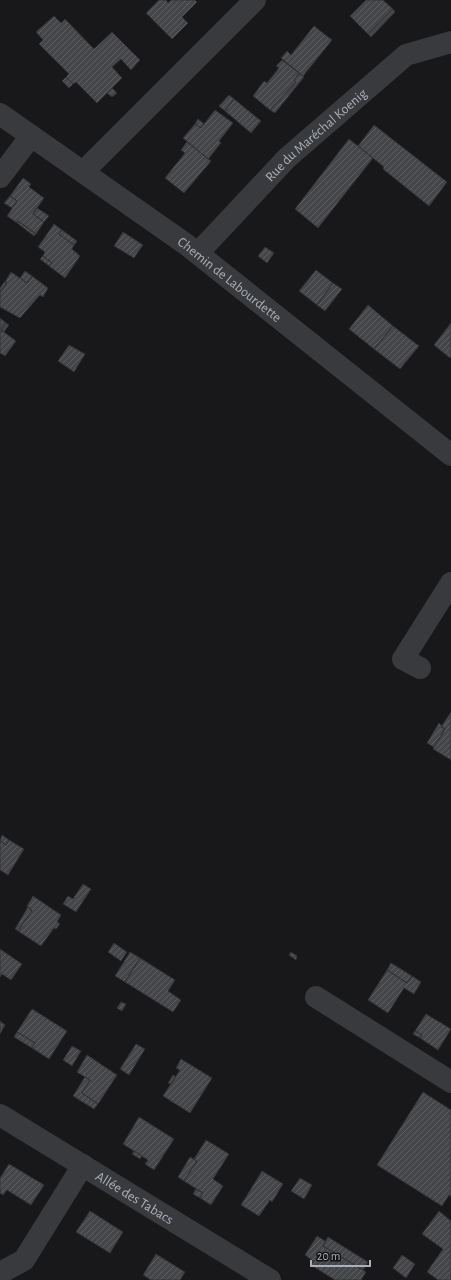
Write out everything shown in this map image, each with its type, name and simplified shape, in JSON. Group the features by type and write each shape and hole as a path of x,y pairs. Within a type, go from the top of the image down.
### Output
{"street":[{"path":"83,172 255,0"},
{"name":"Rue du Maréchal Koenig","path":"198,253 287,158 406,55 451,42"},
{"name":"Chemin de Labourdette","path":"0,114 198,253 451,455"},
{"path":"0,177 31,136"},
{"path":"420,668 403,659 451,583"},
{"path":"316,997 451,1082"},
{"name":"Allée des Tabacs","path":"0,1115 270,1280"},
{"path":"0,1273 24,1260 83,1165"}],"building":[{"path":"159,0 166,0 168,3 171,0 195,0 197,2 182,17 188,23 172,39 146,13"},
{"path":"366,0 383,0 393,9 368,34 350,16"},
{"path":"393,9 395,12 371,37 368,34"},
{"path":"54,16 61,23 65,19 94,49 112,32 140,60 131,70 121,59 112,67 122,78 97,103 76,82 73,84 66,77 69,74 39,44 43,40 36,32"},
{"path":"314,26 332,40 303,76 281,58 287,51 291,55"},
{"path":"282,60 299,73 294,80 296,82 270,110 253,96 264,81 267,83 279,68 276,66"},
{"path":"299,73 304,77 275,113 270,110 296,82 294,80"},
{"path":"66,77 73,84 69,88 62,81"},
{"path":"112,88 117,93 112,97 107,93"},
{"path":"229,95 234,99 225,111 219,106"},
{"path":"234,99 261,121 251,133 225,111"},
{"path":"215,110 233,123 219,141 221,143 208,159 183,138 195,124 201,128"},
{"path":"198,119 204,124 201,128 195,124"},
{"path":"374,125 447,182 429,206 383,169 384,167 358,146"},
{"path":"349,139 373,158 318,228 295,209"},
{"path":"187,142 211,161 184,193 165,178 185,153 181,150"},
{"path":"23,178 31,184 29,187 44,198 33,214 44,222 36,234 18,221 17,223 7,216 17,201 10,196"},
{"path":"10,196 17,201 12,208 4,203"},
{"path":"37,208 49,216 44,222 33,214"},
{"path":"18,221 36,234 34,236 17,223"},
{"path":"54,224 62,230 59,234 74,245 72,249 80,256 65,278 49,266 52,263 43,256 45,252 38,247"},
{"path":"62,230 77,241 74,245 59,234"},
{"path":"123,232 143,245 134,258 114,246"},
{"path":"265,247 274,253 267,263 258,256"},
{"path":"43,256 52,263 49,266 40,259"},
{"path":"316,270 333,283 317,305 299,291"},
{"path":"25,271 32,276 27,283 20,278"},
{"path":"11,272 27,283 32,276 48,288 43,297 40,295 20,318 0,307 0,293"},
{"path":"6,280 6,284 0,293 0,288"},
{"path":"333,283 342,289 325,311 317,305"},
{"path":"368,305 393,326 374,349 349,329"},
{"path":"0,318 6,323 1,330 16,341 5,356 0,353"},
{"path":"6,323 9,325 4,332 1,330"},
{"path":"451,323 451,357 450,358 434,345"},
{"path":"393,326 419,346 400,369 374,349"},
{"path":"69,345 85,354 74,372 58,361"},
{"path":"451,712 451,760 433,749 445,729 441,727"},
{"path":"439,723 445,729 434,747 427,743"},
{"path":"2,835 9,840 6,845 0,841"},
{"path":"9,840 24,849 8,875 0,870 0,841 6,845"},
{"path":"83,884 91,889 76,912 63,904 68,896 73,899"},
{"path":"33,896 61,915 57,922 60,924 56,929 54,928 41,946 18,931 32,910 27,906"},
{"path":"28,907 32,910 18,931 15,929"},
{"path":"114,943 127,952 121,961 108,952"},
{"path":"0,949 22,964 11,980 2,974 0,977"},
{"path":"130,952 140,958 125,982 115,976"},
{"path":"291,952 297,956 296,960 289,955"},
{"path":"140,958 175,980 168,991 181,1000 173,1012 125,982"},
{"path":"391,963 412,976 407,983 387,970"},
{"path":"387,970 407,983 412,976 421,982 414,994 404,988 388,1013 368,1000"},
{"path":"121,1002 126,1004 122,1011 117,1008"},
{"path":"32,1009 67,1031 49,1059 32,1048 35,1043 17,1032"},
{"path":"426,1014 451,1029 438,1050 420,1038 422,1035 415,1031"},
{"path":"0,1021 5,1025 0,1034"},
{"path":"415,1031 422,1035 420,1038 413,1034"},
{"path":"17,1032 35,1043 32,1048 14,1037"},
{"path":"136,1044 145,1049 129,1075 120,1069"},
{"path":"72,1046 81,1051 72,1066 63,1060"},
{"path":"87,1055 117,1075 98,1104 82,1093 90,1080 77,1072"},
{"path":"181,1059 212,1078 190,1113 163,1096 180,1070 176,1068"},
{"path":"173,1075 176,1077 171,1084 168,1083"},
{"path":"85,1077 90,1080 82,1093 98,1104 94,1109 73,1096"},
{"path":"423,1092 451,1110 451,1196 449,1195 442,1206 377,1165"},
{"path":"139,1117 174,1139 154,1170 145,1164 148,1160 123,1144"},
{"path":"206,1140 229,1154 213,1179 223,1186 211,1205 200,1198 203,1193 184,1181 197,1161 194,1159"},
{"path":"134,1151 142,1156 140,1159 132,1154"},
{"path":"190,1157 197,1161 184,1181 178,1177"},
{"path":"9,1164 44,1185 31,1205 7,1190 3,1195 0,1193 0,1178"},
{"path":"262,1171 283,1184 272,1202 270,1200 259,1216 241,1205"},
{"path":"300,1178 312,1185 304,1199 291,1191"},
{"path":"196,1189 203,1193 200,1198 193,1194"},
{"path":"90,1211 123,1232 110,1253 76,1232"},
{"path":"439,1211 451,1221 451,1280 438,1280 427,1272 443,1249 422,1234"},
{"path":"317,1236 325,1241 323,1246 366,1272 361,1280 335,1280 311,1265 313,1261 305,1255"},
{"path":"328,1237 368,1262 363,1270 323,1246"},
{"path":"156,1254 185,1272 180,1280 151,1280 143,1275"},
{"path":"402,1255 415,1264 406,1278 393,1268"}]}
